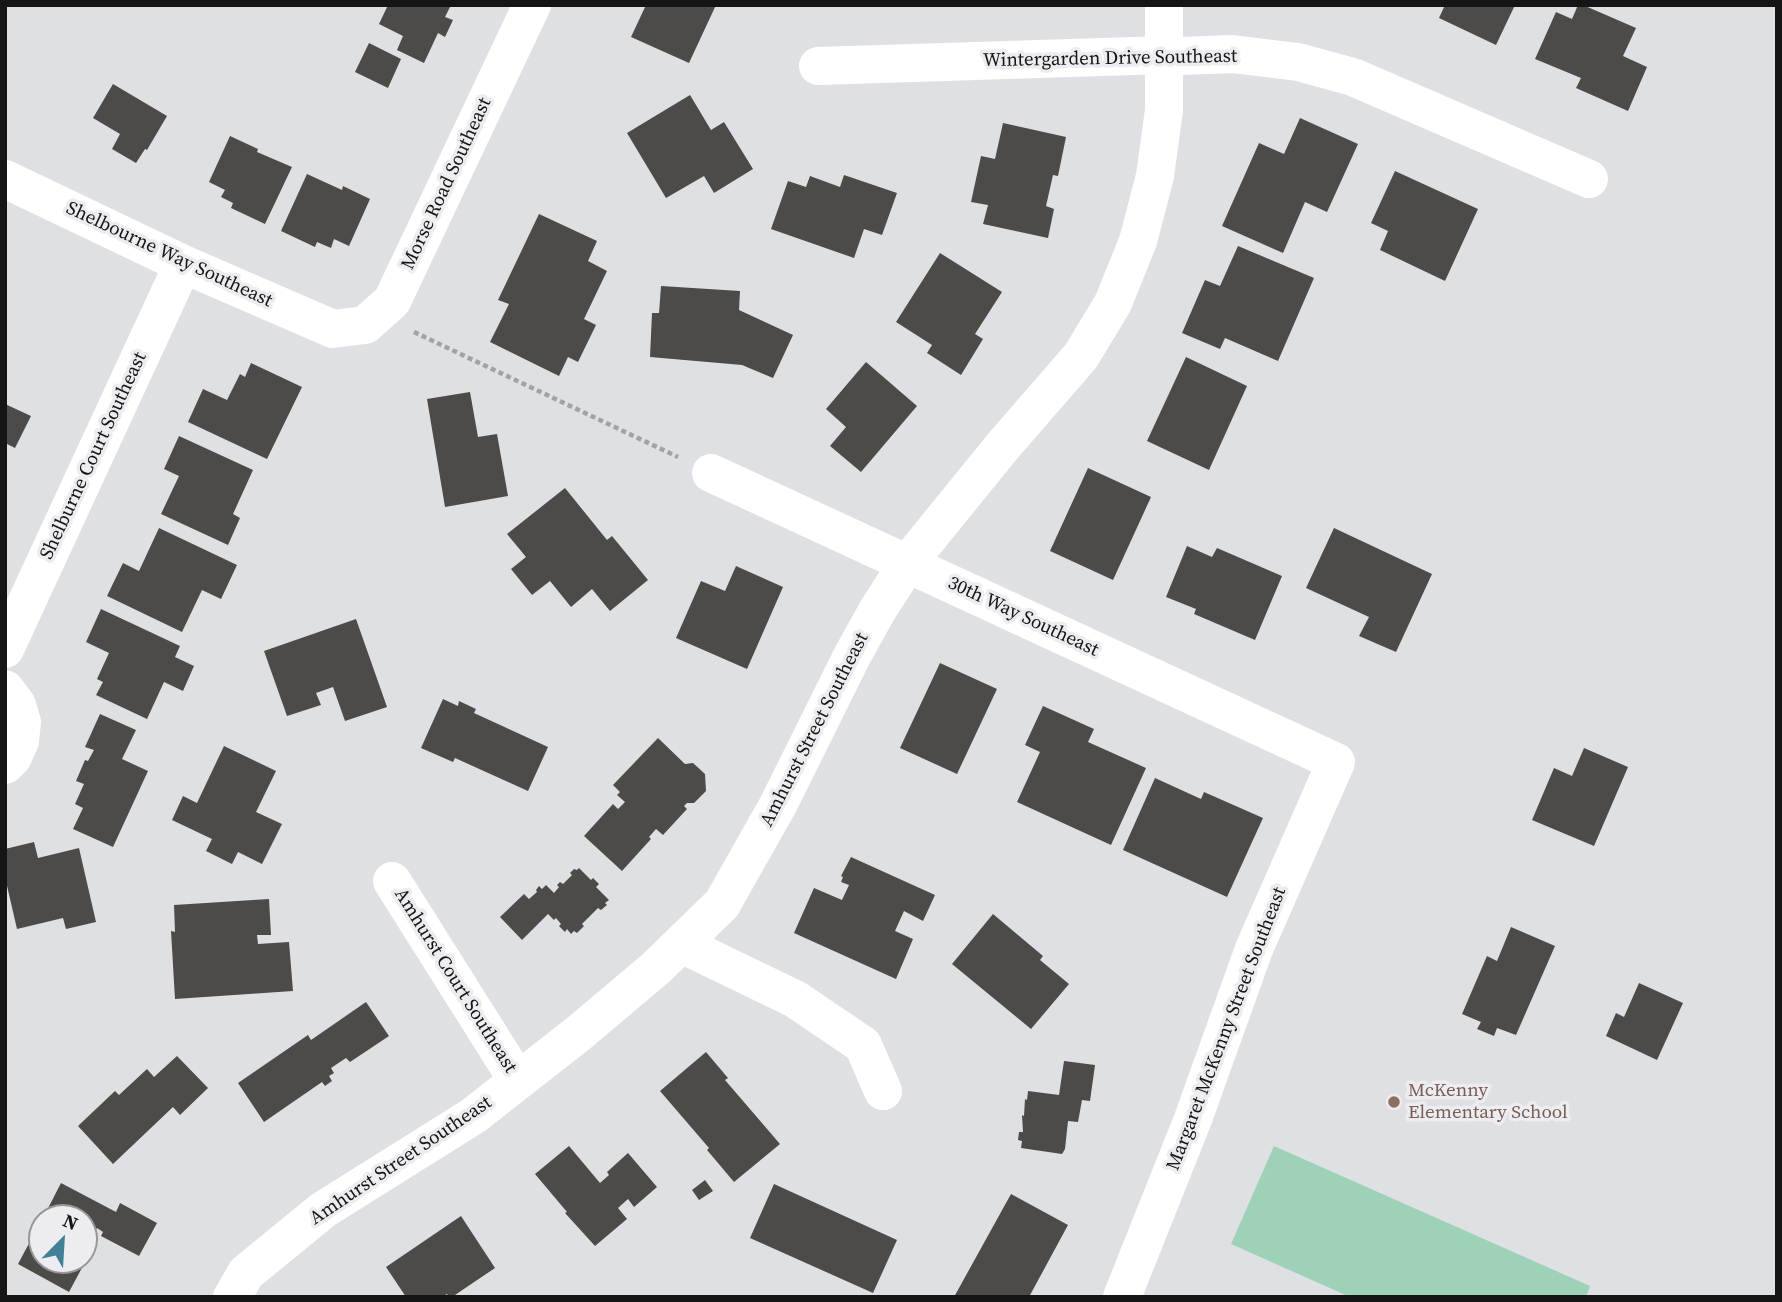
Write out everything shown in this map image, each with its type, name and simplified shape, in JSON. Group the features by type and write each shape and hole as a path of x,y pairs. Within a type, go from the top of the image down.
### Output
{"street":[{"name":"Morse Road Southeast","path":"333,328 365,325 392,301 532,5"},
{"name":"Amhurst Street Southeast","path":"232,1297 246,1273 323,1210 473,1116 579,1033 656,968 722,904 778,804 852,656 907,564 1002,447 1081,356 1113,303 1138,241 1154,176 1164,110 1164,5"},
{"name":"Wintergarden Drive Southeast","path":"818,66 1232,54 1298,62 1353,78 1589,179"},
{"name":"Shelbourne Way Southeast","path":"5,179 183,264 333,328"},
{"name":"Shelburne Court Southeast","path":"5,649 183,264"},
{"name":"30th Way Southeast","path":"711,472 1336,762"},
{"path":"5,689 17,705 22,722 20,741 13,757 5,765"},
{"name":"Margaret McKenny Street Southeast","path":"1122,1297 1193,1119 1254,949 1336,762"},
{"name":"Amhurst Court Southeast","path":"392,881 518,1081"},
{"path":"681,944 795,999 863,1045 883,1091"}],"path":[{"path":"392,301 407,328 711,472"}],"green space":[{"path":"1274,1146 1590,1286 1586,1297 1350,1297 1231,1244"}],"building":[{"path":"388,5 451,5 445,17 453,20 445,37 438,33 424,63 397,50 403,36 379,24"},
{"path":"646,5 716,5 689,63 631,37"},
{"path":"1445,5 1515,5 1496,45 1439,18"},
{"path":"1578,5 1636,28 1623,56 1647,67 1628,111 1576,88 1581,78 1535,59 1556,12 1572,19"},
{"path":"369,43 401,59 388,88 355,72"},
{"path":"113,84 167,116 136,163 112,149 120,134 93,118"},
{"path":"690,95 711,130 724,122 753,169 714,193 704,176 666,198 627,133"},
{"path":"1300,118 1358,144 1327,212 1305,202 1283,253 1222,226 1259,143 1284,154"},
{"path":"1003,123 1066,137 1058,176 1053,175 1046,206 1054,209 1048,238 983,224 988,205 971,202 981,156 995,159"},
{"path":"230,136 258,149 257,152 292,167 265,224 231,208 233,203 221,197 225,190 209,182"},
{"path":"1395,171 1478,209 1445,281 1380,250 1388,231 1371,223"},
{"path":"307,174 342,190 343,186 370,199 349,246 334,239 331,248 317,242 315,247 281,231"},
{"path":"844,175 897,193 882,235 864,229 854,258 771,229 788,181 806,187 810,176 840,187"},
{"path":"539,214 597,241 588,261 607,271 584,319 596,325 578,362 568,357 559,376 490,342 509,304 498,300"},
{"path":"1238,246 1314,278 1278,361 1225,338 1220,349 1182,333 1205,280 1220,286"},
{"path":"940,253 1002,292 975,334 983,339 961,375 927,353 932,345 896,322"},
{"path":"661,286 740,291 739,310 793,335 773,378 742,365 650,357 652,313 659,313"},
{"path":"1186,357 1247,386 1209,470 1147,441"},
{"path":"866,362 917,406 861,472 830,446 846,427 826,409"},
{"path":"251,363 302,387 267,459 188,422 203,389 227,400 240,374 245,377"},
{"path":"470,392 478,437 497,434 508,496 445,507 427,399"},
{"path":"5,404 31,416 15,448 5,443"},
{"path":"179,436 253,470 233,514 240,518 228,545 161,514 179,476 164,469"},
{"path":"1088,468 1151,497 1113,580 1050,551"},
{"path":"565,488 607,540 612,536 648,580 610,611 592,589 571,607 550,581 532,595 511,569 526,557 507,534"},
{"path":"159,528 237,565 221,599 202,590 182,632 107,596 123,563 139,571"},
{"path":"1334,528 1432,574 1396,652 1359,636 1369,617 1306,588"},
{"path":"1187,546 1212,557 1217,548 1282,576 1255,640 1194,614 1196,609 1166,597"},
{"path":"736,566 783,587 747,669 676,638 701,581 725,591"},
{"path":"101,609 180,646 175,657 194,666 183,691 164,682 147,719 96,695 103,682 97,679 109,653 86,642"},
{"path":"356,619 387,707 345,721 333,687 316,693 321,705 287,716 264,651"},
{"path":"940,663 997,689 957,774 900,748"},
{"path":"443,699 458,706 459,701 476,709 474,713 548,747 528,791 455,758 453,762 421,748"},
{"path":"1043,706 1094,729 1088,742 1146,768 1111,845 1017,802 1040,752 1025,745"},
{"path":"100,714 136,730 122,759 148,771 113,847 73,829 83,808 75,804 84,784 76,781 85,760 88,761 94,750 85,747"},
{"path":"658,738 685,764 693,763 705,774 706,791 694,803 684,806 687,809 663,835 656,829 649,837 651,839 622,871 584,836 613,804 618,809 625,802 617,795 620,792 613,785"},
{"path":"224,746 276,771 256,812 282,824 262,864 238,852 232,864 206,851 212,839 172,820 183,796 197,803"},
{"path":"1584,748 1628,767 1594,846 1532,820 1554,768 1572,776"},
{"path":"1155,778 1201,799 1204,792 1263,818 1227,897 1123,850"},
{"path":"34,842 38,858 79,848 96,922 66,929 63,918 17,929 5,877 5,849"},
{"path":"851,857 935,895 923,921 904,911 895,931 913,939 896,979 794,933 814,888 842,900 849,885 841,882 841,876"},
{"path":"579,868 599,884 596,887 609,900 605,903 607,905 601,910 598,908 582,924 584,926 577,933 574,931 571,934 567,929 565,932 556,918 554,920 548,914 522,940 500,917 524,894 529,899 539,886 542,889 546,885 554,893 560,882 563,884 574,869"},
{"path":"269,899 271,935 257,935 258,944 289,942 293,991 175,999 171,931 175,932 174,905"},
{"path":"993,914 1043,956 1040,960 1069,984 1031,1029 952,964"},
{"path":"1511,927 1555,946 1516,1035 1497,1028 1494,1036 1477,1029 1481,1022 1462,1014 1487,956 1497,961"},
{"path":"1639,983 1683,1003 1657,1060 1606,1036 1616,1013 1624,1017"},
{"path":"366,1002 389,1036 350,1062 346,1058 331,1068 334,1073 329,1076 332,1081 325,1086 322,1082 264,1122 238,1083 308,1035 311,1040"},
{"path":"706,1052 728,1078 725,1080 780,1144 734,1182 660,1091"},
{"path":"177,1056 208,1088 180,1115 173,1107 113,1164 78,1126 115,1091 119,1095 147,1069 154,1077"},
{"path":"1064,1061 1095,1065 1090,1101 1082,1100 1078,1122 1068,1121 1062,1154 1021,1148 1022,1141 1018,1140 1019,1132 1023,1132 1022,1115 1024,1116 1028,1091 1059,1095"},
{"path":"569,1146 600,1183 609,1175 607,1172 628,1153 657,1187 634,1207 628,1199 618,1208 627,1219 595,1246 535,1174"},
{"path":"705,1180 713,1191 699,1200 692,1190"},
{"path":"61,1183 116,1212 120,1203 157,1223 139,1256 101,1236 103,1232 98,1229 98,1204 50,1204"},
{"path":"774,1184 897,1240 873,1293 750,1238"},
{"path":"1011,1194 1068,1225 1029,1297 954,1297"},
{"path":"461,1216 495,1268 452,1297 447,1294 442,1297 406,1297 386,1267"},
{"path":"28,1245 28,1269 18,1264"},
{"path":"36,1274 79,1274 69,1292"}],"place":[{"name":"McKenny Elementary School","path":"1394,1102"}]}
